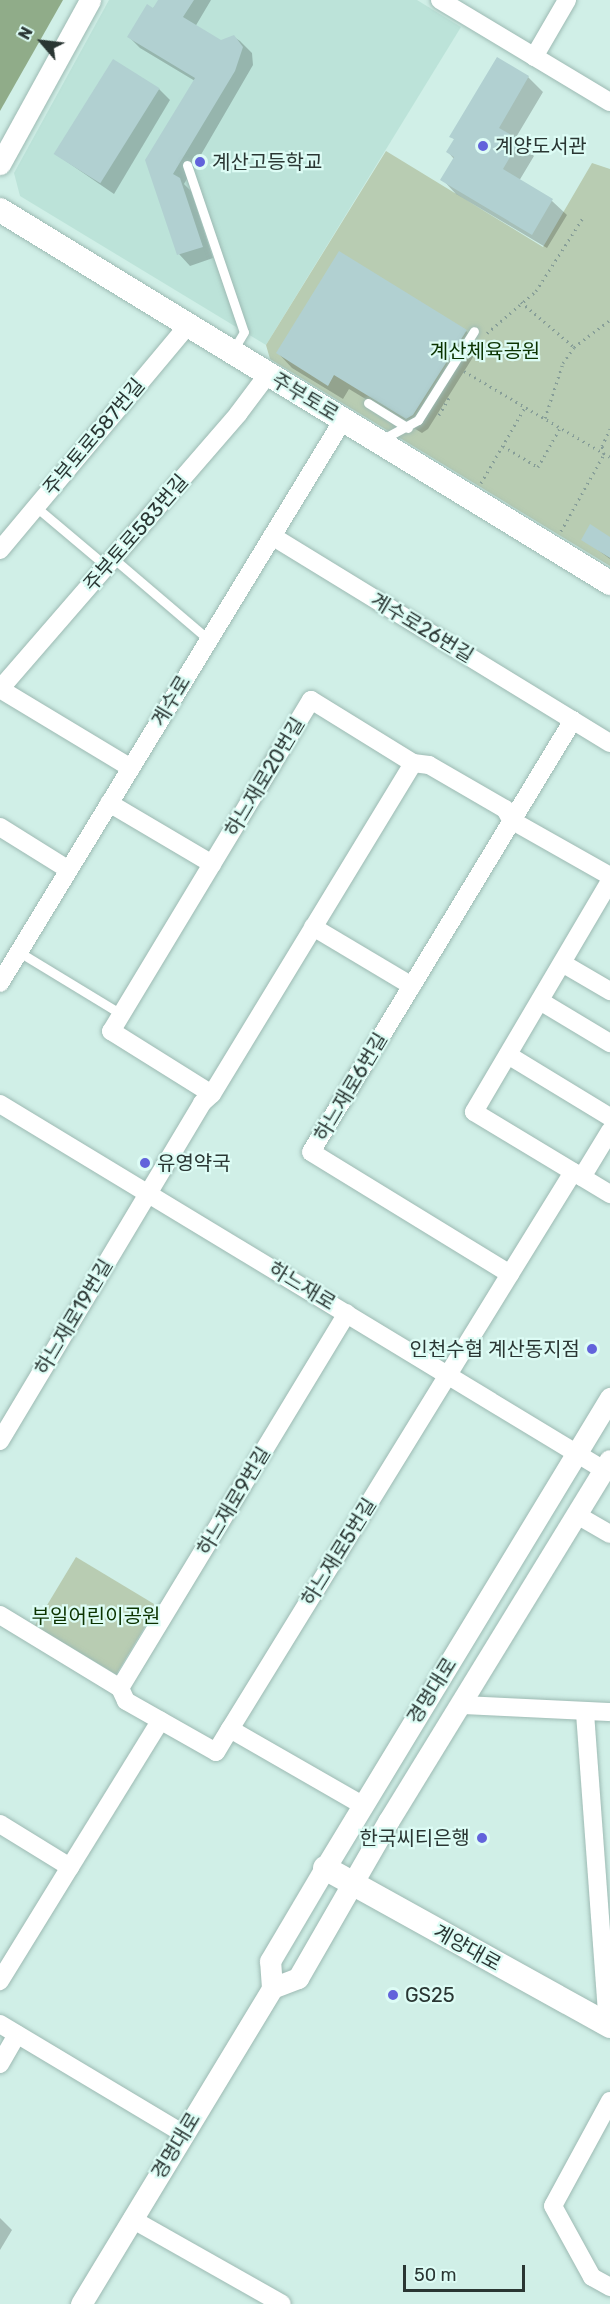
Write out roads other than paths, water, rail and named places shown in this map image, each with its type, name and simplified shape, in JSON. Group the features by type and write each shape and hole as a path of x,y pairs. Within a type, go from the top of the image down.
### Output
{"main road":[{"name":"주부토로","path":"0,210 610,583"},
{"name":"계양대로","path":"325,1868 609,2025"}],"street":[{"path":"0,164 90,0"},
{"path":"440,0 610,102"},
{"path":"534,57 567,0"},
{"name":"주부토로587번길","path":"0,550 188,325"},
{"name":"주부토로583번길","path":"0,689 268,374"},
{"name":"계수로","path":"3,972 19,952 343,420"},
{"name":"계수로26번길","path":"272,536 610,743"},
{"path":"0,689 131,768"},
{"name":"하느재로20번길","path":"212,1094 111,1030 311,700 413,763"},
{"name":"하느재로6번길","path":"510,1274 311,1152 573,720"},
{"path":"148,1194 202,1103 212,1094 413,763 429,765 505,808 511,820 610,876"},
{"path":"109,804 212,864"},
{"path":"0,827 69,870"},
{"path":"610,881 474,1112 610,1194"},
{"path":"314,927 412,986"},
{"path":"562,963 610,991"},
{"path":"540,1001 610,1043"},
{"path":"508,1055 610,1118"},
{"name":"하느재로","path":"0,1104 577,1453 607,1465"},
{"path":"448,1375 510,1274 610,1131"},
{"name":"하느재로19번길","path":"0,1441 148,1194"},
{"name":"하느재로9번길","path":"120,1688 347,1313"},
{"name":"하느재로5번길","path":"160,1720 216,1752 448,1375"},
{"name":"경명대로","path":"81,2304 272,1988 270,1961 362,1805 610,1398"},
{"name":"경명대로","path":"272,1988 298,1978 352,1884 607,1465"},
{"path":"577,1515 610,1534"},
{"path":"0,1615 120,1688 126,1701 160,1720 0,1980"},
{"path":"462,1706 585,1713 610,1712"},
{"path":"585,1713 609,2025"},
{"path":"230,1729 362,1805"},
{"path":"0,1824 70,1867"},
{"path":"0,2024 184,2134"},
{"path":"0,2064 17,2035"},
{"path":"610,2101 553,2206 592,2277 610,2287"},
{"path":"132,2219 282,2304"}],"lane":[{"path":"187,165 244,332 232,352"},
{"path":"378,441 408,428 427,409 474,331"},
{"path":"368,403 408,428"},
{"path":"36,507 208,640"},
{"path":"19,952 122,1014"}],"place":[{"name":"계양도서관","path":"483,146"},
{"name":"계산고등학교","path":"200,162"},
{"name":"유영약국","path":"145,1163"},
{"name":"인천수협 계산동지점","path":"592,1349"},
{"name":"한국씨티은행","path":"482,1838"},
{"name":"GS25","path":"393,1995"}],"park label":[{"name":"계산체육공원","path":"485,351"},
{"name":"부일어린이공원","path":"96,1616"}]}
